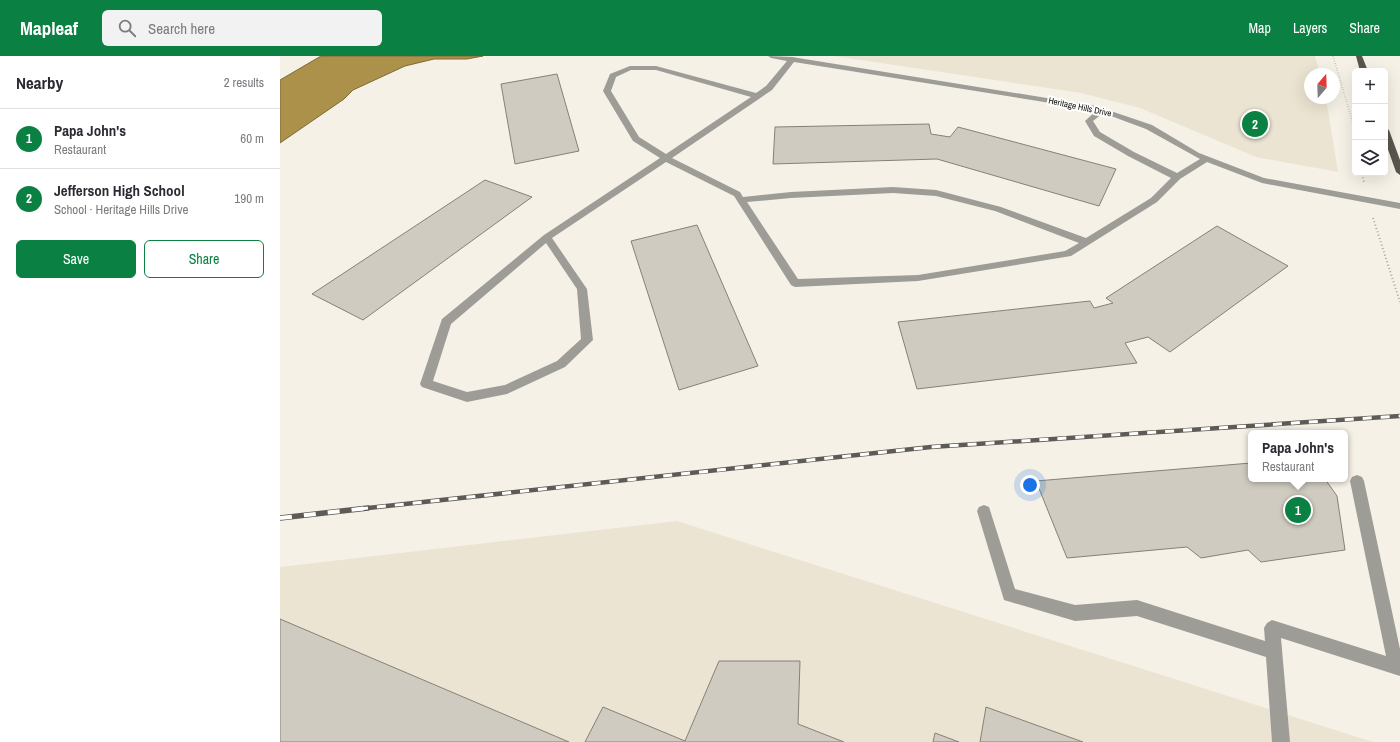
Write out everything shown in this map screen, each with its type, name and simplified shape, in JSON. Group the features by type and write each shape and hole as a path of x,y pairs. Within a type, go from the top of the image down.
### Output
{"main road":[{"path":"1359,56 1363,68"},
{"path":"1388,138 1400,172"}],"street":[{"name":"Heritage Hills Drive","path":"771,56 1068,103 1102,110 1149,127 1206,159 1262,180 1400,206"},
{"path":"547,237 582,290 587,340 561,364 507,389 466,397 426,384 446,322 547,237 769,88 792,59"},
{"path":"757,96 656,68 630,68 613,76 606,91 636,139 666,158 737,194 795,283 918,278 1068,254 1154,200 1177,177 1206,159"},
{"path":"1102,110 1089,121 1097,134 1130,154 1177,177"},
{"path":"741,200 791,195 893,190 936,193 998,209 1086,242"},
{"path":"1281,742 1272,628 1398,668 1357,481"},
{"path":"984,511 1009,595 1075,613 1137,608 1273,651"}],"path":[{"path":"1333,56 1352,120"},
{"path":"1363,176 1400,302"}],"shaded area":[{"path":"321,56 483,56 467,59 434,59 405,66 353,90 344,99 280,143 280,80"},
{"path":"834,56 1315,56 1318,68 1304,68 1304,104 1327,104 1338,172 1256,157 1140,108 1081,93"},
{"path":"677,521 1373,742 280,742 280,567"}],"building":[{"path":"557,74 579,151 515,164 501,84"},
{"path":"929,124 931,134 950,137 958,127 1116,169 1099,206 937,159 773,164 775,127"},
{"path":"485,180 532,197 363,320 312,294"},
{"path":"697,225 758,366 679,390 631,241"},
{"path":"1217,226 1288,266 1170,352 1148,337 1125,343 1137,363 917,389 898,322 1090,301 1094,308 1113,303 1106,298"},
{"path":"1248,463 1248,482 1327,482 1337,496 1345,550 1261,562 1248,550 1201,558 1187,547 1067,558 1036,481"},
{"path":"280,619 569,742 280,742"},
{"path":"719,661 800,661 798,724 844,742 585,742 603,707 685,741"},
{"path":"986,707 1083,742 980,742"},
{"path":"935,733 959,742 933,742"}],"railway":[{"path":"363,509 931,447 1400,416"},
{"path":"363,509 368,508"},
{"path":"359,509 363,509"},
{"path":"280,518 363,509"}],"place":[{"name":"Jefferson High School","path":"1255,124"},
{"name":"Papa John's","path":"1298,510"}]}
